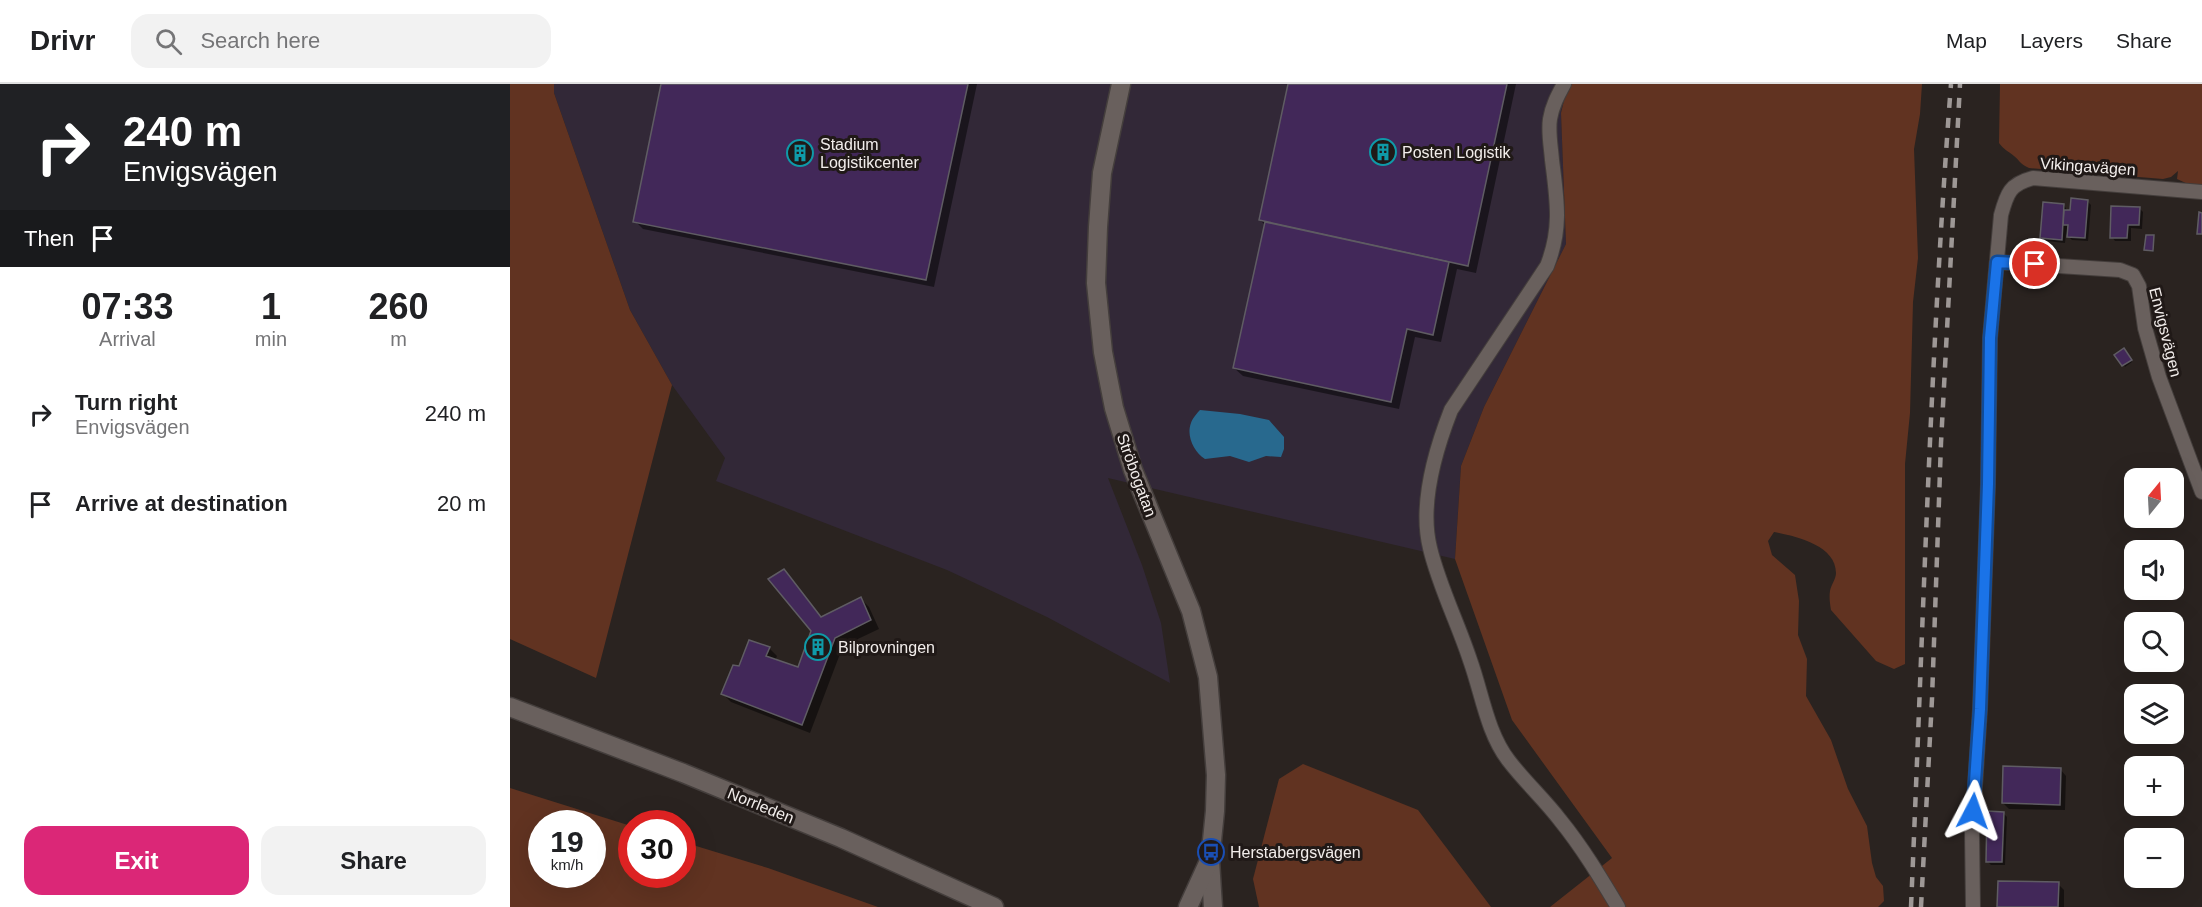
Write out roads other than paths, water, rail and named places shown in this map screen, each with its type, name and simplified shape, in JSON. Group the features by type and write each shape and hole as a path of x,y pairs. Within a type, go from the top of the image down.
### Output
{"street":[{"name":"Ströbogatan","path":"1120,84 1102,174 1098,227 1096,283 1103,352 1114,408 1133,470 1191,611 1208,677 1216,775 1210,860 1213,907"},
{"path":"1564,84 1550,117 1549,132 1558,204 1558,225 1554,246 1546,266 1451,410 1441,434 1436,457 1428,498 1426,527 1433,562 1471,661 1497,742 1509,762 1579,844 1618,907"},
{"name":"Vikingavägen","path":"1973,907 1972,832 1980,709 1988,495 1990,338 2001,215 2005,200 2010,189 2022,181 2042,178 2202,192"},
{"name":"Envigsvägen","path":"1997,262 2120,270 2133,275 2139,286 2145,327 2159,377 2202,492"},
{"name":"Norrleden","path":"515,710 683,773 830,833 994,907"},
{"name":"Ströbogatan","path":"1188,907 1210,860"}],"water":[{"path":"1200,410 1269,420 1284,437 1281,457 1266,456 1249,462 1230,456 1205,459 1194,448 1190,438 1192,421"}],"railway":[{"path":"1911,907 1932,393 1951,84"},
{"path":"1921,907 1932,699 1941,443 1960,84"}],"place":[{"name":"Posten Logistik","path":"1383,152"},
{"name":"Stadium Logistikcenter","path":"800,153"},
{"name":"Bilprovningen","path":"818,647"},
{"name":"Herstabergsvägen","path":"1211,852"}]}
